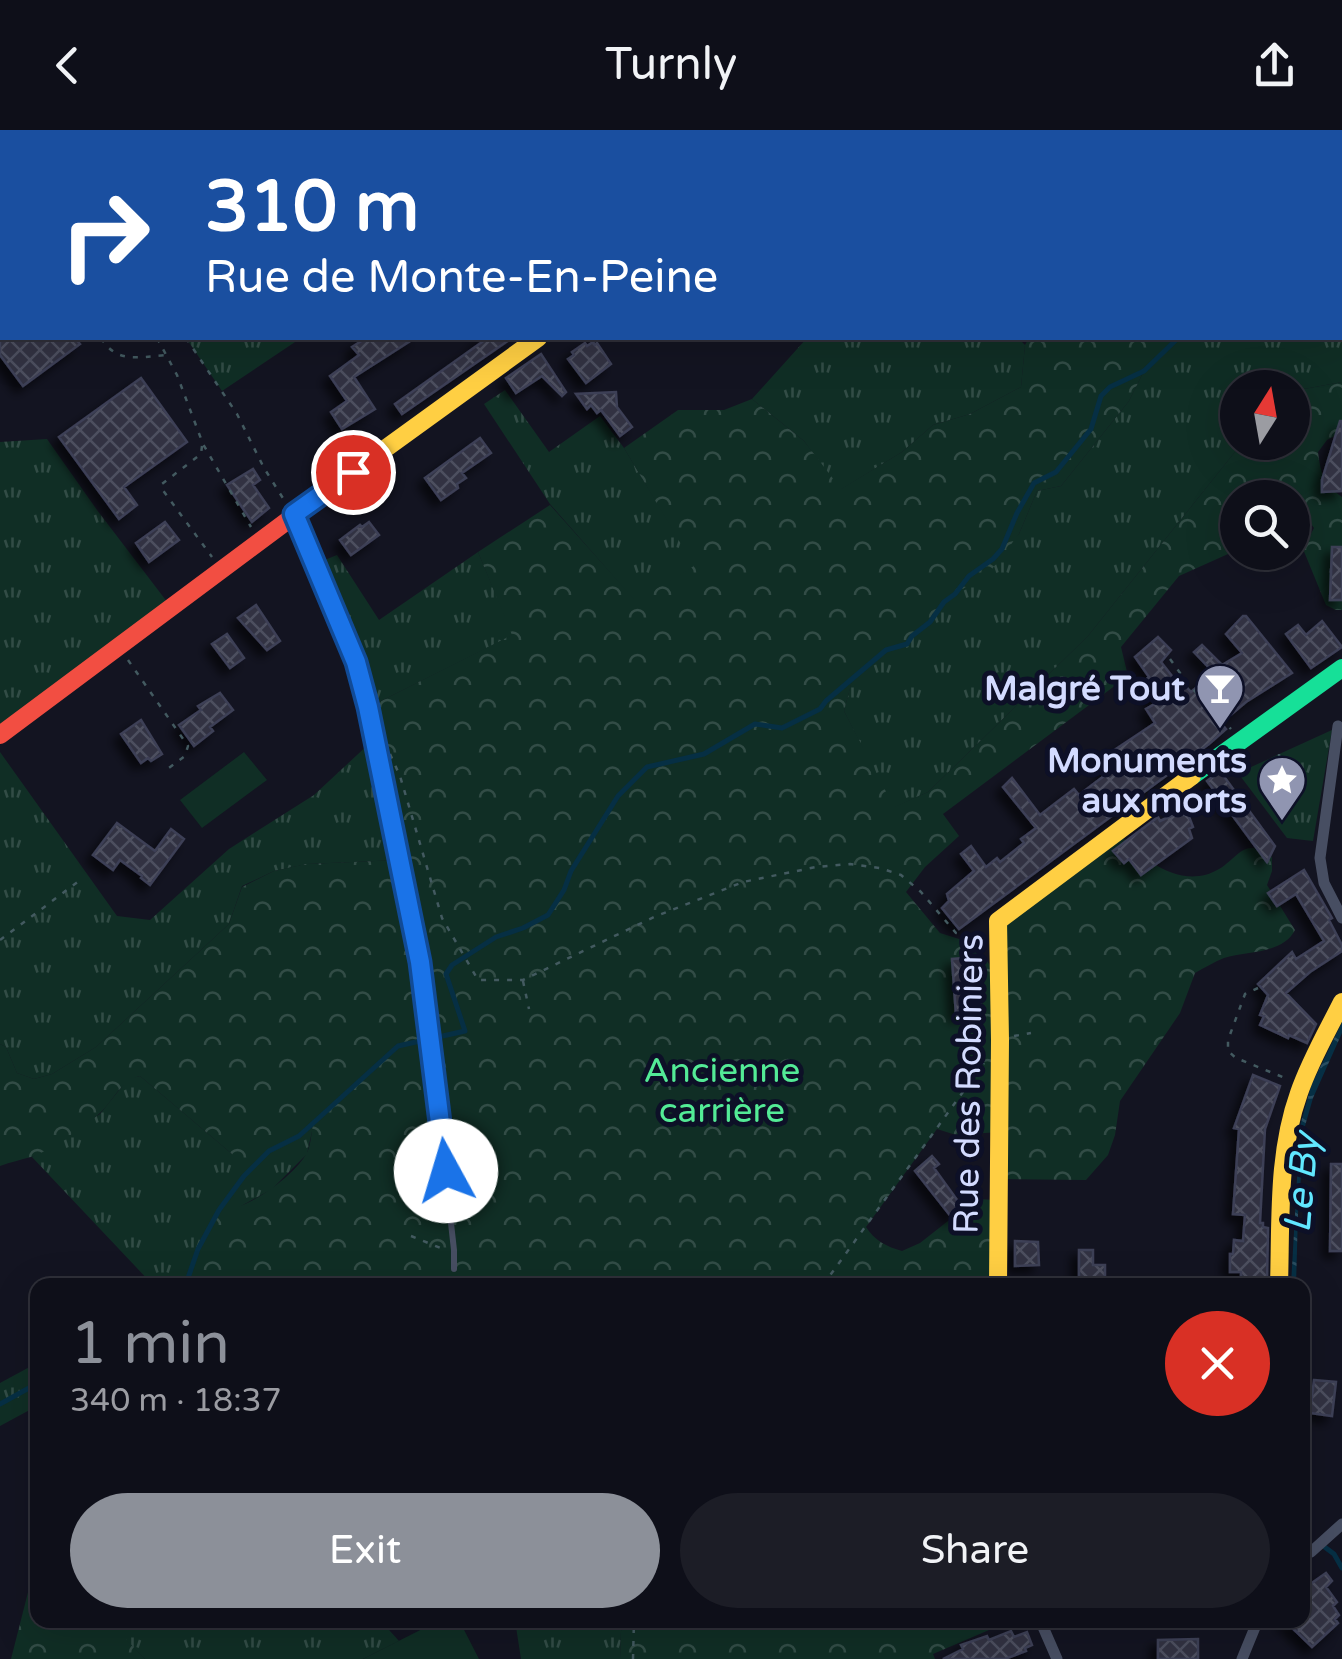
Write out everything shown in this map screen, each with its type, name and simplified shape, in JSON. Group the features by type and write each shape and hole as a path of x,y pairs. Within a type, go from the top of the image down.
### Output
{"street":[{"path":"0,735 294,514 535,340"},
{"path":"1241,740 1342,668"},
{"path":"1338,726 1320,872 1342,918"},
{"name":"Rue des Robiniers","path":"998,1278 998,922 1241,740"},
{"path":"1279,1278 1289,1128 1304,1080 1342,1002"},
{"path":"1310,1551 1342,1524"},
{"path":"1043,1628 1057,1659"},
{"path":"1242,1659 1255,1628"}],"lane":[{"path":"294,514 356,662 374,734 411,915 428,1023 454,1269"}],"path":[{"path":"102,340 113,354 166,356"},
{"path":"158,340 177,376 203,444 261,540"},
{"path":"187,340 237,414 264,468 294,514"},
{"path":"203,444 200,454 166,478 162,489 221,570"},
{"path":"119,647 188,746 185,756 166,770"},
{"path":"1170,659 1241,740"},
{"path":"374,734 390,754 400,776 442,918 478,980 523,980 654,916 743,882 850,864 901,875 956,932 998,938"},
{"path":"1278,754 1282,819"},
{"path":"0,940 83,878"},
{"path":"523,980 530,1009"},
{"path":"1258,988 1244,994 1228,1051 1236,1058 1304,1080"},
{"path":"828,1278 1000,1040"},
{"path":"411,1236 436,1248 454,1250"},
{"path":"633,1659 634,1628"}],"green space":[{"path":"187,340 298,340 222,391"},
{"path":"805,340 1020,340 1025,345 1021,387 970,414 933,425 902,452 840,490 804,441 752,399"},
{"name":"Ancienne carrière","path":"1028,340 1176,340 1144,371 1129,401 1061,486 1037,491 1019,534 992,569 944,602 907,644 886,650 852,681 844,711 894,807 928,792 1088,636 1228,460 1310,460 1310,388 1342,382 1342,432 1327,440 1318,452 1324,478 1342,497 1342,550 1331,564 1330,599 1342,601 1342,610 1326,605 1310,566 1310,536 1314,528 1310,522 1310,480 1220,480 1220,558 1179,576 1121,647 1128,676 943,814 959,836 925,867 906,892 940,933 975,944 994,971 998,921 1118,832 1151,862 1191,876 1219,869 1247,849 1262,851 1272,857 1267,885 1295,930 1273,948 1224,958 1195,973 1180,1013 1120,1101 1108,1155 1086,1180 999,1179 999,1132 956,1135 937,1129 866,1227 881,1242 902,1251 920,1243 976,1199 998,1200 998,1278 188,1278 219,1210 254,1200 289,1174 307,1153 313,1124 269,1151 244,1176 232,1154 140,1076 127,1082 100,1113 67,1138 38,1154 0,1166 0,1044 6,1047 17,1073 34,1079 52,1074 96,1047 229,924 242,887 274,871 306,864 399,860 369,707 512,635 478,552 550,505 636,601 694,566 624,448 678,410 724,410 752,399 804,441 841,489 902,452 933,425 970,414 1021,387"},
{"path":"1176,340 1342,340 1342,382 1310,388 1310,370 1220,370 1220,460 1228,460 1088,636 928,792 893,808 844,711 852,680 879,655 930,622 944,602 1019,534 1037,491 1061,486 1129,401 1144,371"},
{"path":"505,390 549,452 600,416 624,448 695,566 636,602 550,504 484,404"},
{"path":"47,439 171,607 0,735 0,442"},
{"path":"478,552 513,635 369,707 356,662 315,564 337,555 379,620"},
{"path":"1332,730 1313,841 1287,838 1238,773"},
{"path":"376,740 399,860 307,864 274,871 242,886 229,924 96,1047 52,1074 34,1079 17,1073 6,1047 0,1044 0,752 117,916 150,920 229,849 314,795"},
{"path":"244,752 267,780 202,828 180,800"},
{"path":"140,1076 232,1154 276,1147 314,1122 307,1154 272,1189 232,1211 198,1249 188,1278 146,1278 32,1157 100,1114 128,1079"},
{"path":"30,1367 30,1410 0,1426 0,1383"},
{"path":"30,1584 30,1628 118,1628 145,1659 11,1659"},
{"path":"387,1628 399,1641 363,1659 145,1659 116,1630"},
{"path":"424,1628 463,1628 479,1659 363,1659"},
{"path":"516,1628 622,1628 620,1659 521,1659"},
{"path":"989,1628 933,1654 935,1659 620,1659 621,1631"}],"water":[{"path":"1342,1022 1342,1033 1305,1126 1296,1278 1291,1278 1300,1126 1311,1086"}],"building":[{"path":"0,340 77,340 80,344 23,386 0,355"},
{"path":"363,340 412,340 354,377 375,409 342,429 331,412 347,401 330,376 359,355 352,347"},
{"path":"509,340 402,414 395,404 482,342"},
{"path":"593,342 611,364 586,383 568,359 585,343 587,346"},
{"path":"541,354 566,392 562,396 542,376 516,393 506,378"},
{"path":"141,378 187,442 124,487 137,505 119,519 59,437"},
{"path":"616,392 617,407 632,427 620,436 601,410 597,413 591,405 587,409 576,394"},
{"path":"1340,421 1342,491 1322,492 1322,480"},
{"path":"480,438 491,453 462,473 466,478 441,500 425,478"},
{"path":"253,469 260,480 253,485 269,508 252,522 227,485"},
{"path":"165,522 179,540 149,562 136,543"},
{"path":"369,522 379,535 351,555 340,540"},
{"path":"1332,547 1342,547 1342,600 1330,600"},
{"path":"256,605 280,641 267,650 238,618"},
{"path":"1243,616 1292,673 1221,723 1226,729 1209,744 959,929 942,908 949,901 947,894 974,871 961,854 971,846 986,867 997,858 1000,862 1036,828 1003,787 1012,778 1040,815 1074,789 1079,795 1104,776 1108,769 1103,762 1110,753 1155,723 1146,709 1156,703 1142,683 1149,677 1135,657 1158,637 1171,650 1161,662 1191,692 1214,673 1194,652 1202,645 1222,665 1242,653 1226,634"},
{"path":"1322,621 1342,647 1311,668 1286,634 1298,625 1306,635"},
{"path":"227,634 244,658 230,668 212,644"},
{"path":"220,693 233,710 210,727 213,731 194,746 179,725 201,710 198,706"},
{"path":"141,720 162,754 141,763 121,734"},
{"path":"1220,771 1275,846 1267,862 1207,781"},
{"path":"1182,811 1188,814 1193,827 1189,829 1192,838 1141,875 1129,859 1124,863 1113,851 1158,817 1160,821"},
{"path":"117,823 155,851 171,829 184,839 150,885 120,860 113,870 93,855"},
{"path":"1304,870 1332,918 1329,920 1342,945 1342,951 1286,993 1316,1024 1307,1043 1260,1025 1268,995 1258,984 1292,952 1296,959 1324,941 1296,894 1277,906 1268,893"},
{"path":"977,957 981,1013 956,1015 952,959"},
{"path":"1253,1075 1280,1086 1265,1129 1260,1223 1268,1228 1267,1278 1241,1278 1241,1272 1230,1272 1234,1240 1243,1241 1245,1215 1233,1214 1239,1129 1234,1128"},
{"path":"932,1156 939,1164 934,1168 963,1208 952,1218 915,1171"},
{"path":"1331,1164 1342,1164 1342,1251 1330,1251"},
{"path":"1015,1241 1038,1242 1039,1265 1015,1266"},
{"path":"1079,1250 1093,1250 1093,1265 1105,1265 1105,1278 1079,1278"},
{"path":"1314,1380 1336,1382 1332,1416 1310,1413"},
{"path":"1326,1573 1332,1581 1326,1587 1337,1602 1333,1606 1339,1615 1335,1619 1338,1623 1312,1647 1292,1628 1310,1628 1310,1584"},
{"path":"1011,1631 1014,1637 1027,1632 1032,1645 1005,1659 943,1659 963,1649 961,1645"},
{"path":"1198,1639 1198,1659 1158,1659 1158,1640"}],"waterway":[{"path":"188,1278 219,1210 269,1151 299,1136 398,1046 465,1031 446,974 452,965 496,937 548,915 618,796 647,767 704,754 755,724 782,728 820,709 886,650 907,644 969,576 1002,549 1034,483 1056,472 1091,429 1101,396 1110,387 1144,371 1176,340"},
{"path":"0,1404 30,1387"},
{"name":"Le By","path":"1322,1545 1334,1554 1342,1568"}],"traffic: fast":[{"path":"1192,776 1342,668"}],"traffic: slow":[{"path":"342,480 535,340"},
{"path":"998,1278 998,921 1192,776"},
{"path":"1279,1278 1282,1188 1292,1116 1308,1069 1342,1002"}],"traffic: jam":[{"path":"0,735 342,480"}],"place":[{"name":"Malgré Tout","path":"1220,730"},
{"name":"Monuments aux morts","path":"1282,822"}],"route":[{"path":"353,472 294,514 356,662 376,740 420,962 446,1171"}]}
